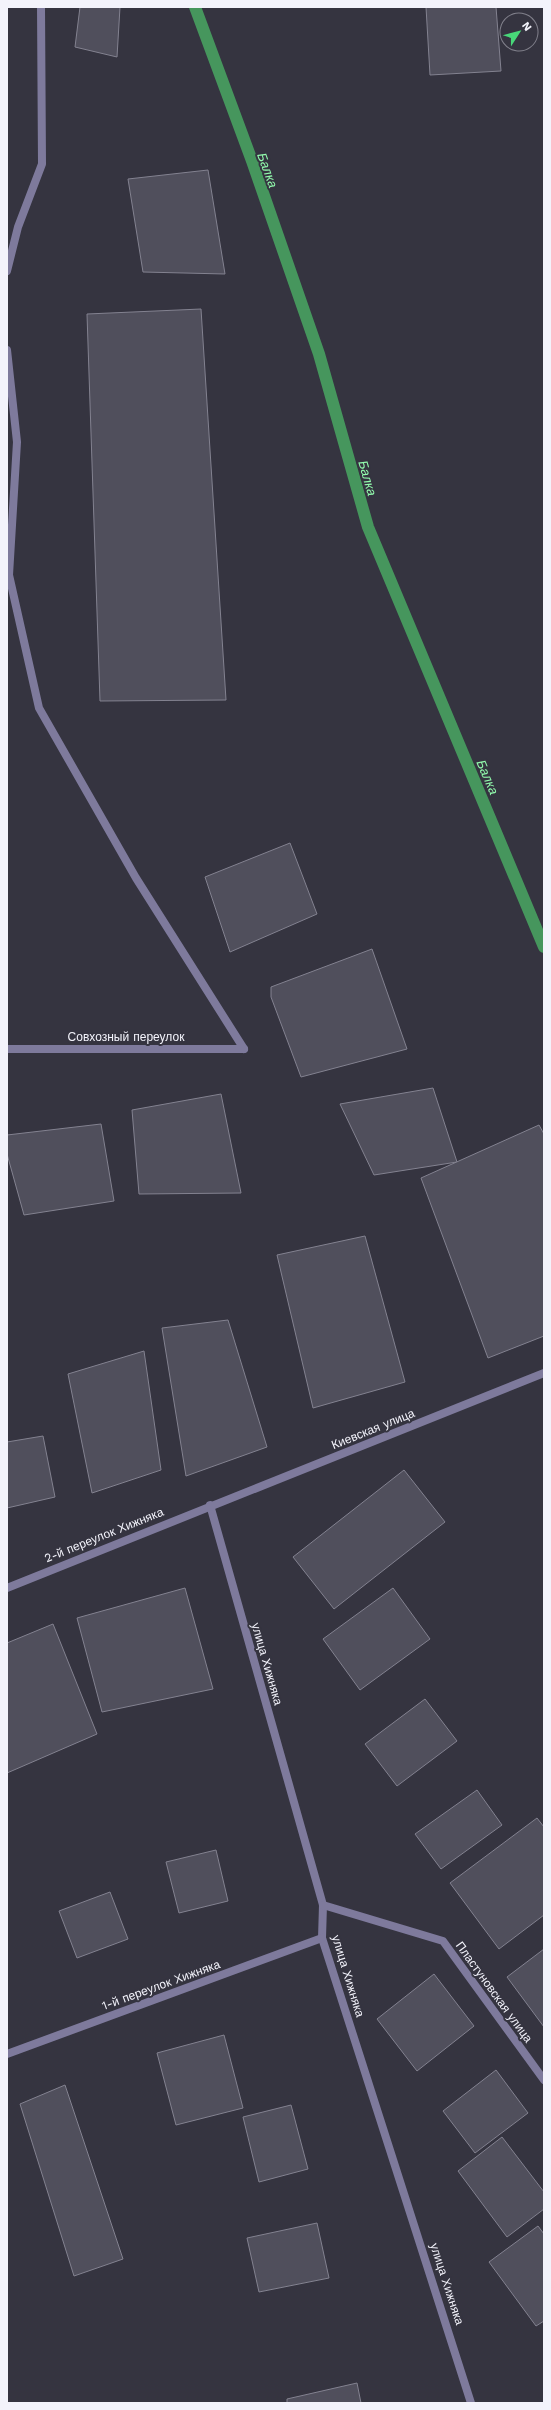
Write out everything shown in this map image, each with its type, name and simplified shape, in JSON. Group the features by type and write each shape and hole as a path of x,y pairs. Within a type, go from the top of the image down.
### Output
{"street":[{"path":"7,271 18,227 42,164 41,7"},
{"name":"Совхозный переулок","path":"7,350 17,442 9,575 39,708 136,878 244,1049 7,1049"},
{"name":"Киевская улица","path":"210,1505 380,1440 544,1373"},
{"name":"2-й переулок Хижняка","path":"7,1588 210,1505"},
{"name":"улица Хижняка","path":"210,1505 323,1904 322,1938 471,2403"},
{"name":"Пластуновская улица","path":"323,1904 443,1941 544,2080"},
{"name":"1-й переулок Хижняка","path":"7,2054 322,1938"}],"building":[{"path":"80,7 120,7 117,57 75,47"},
{"path":"426,7 496,7 501,71 430,75"},
{"path":"208,170 225,274 143,272 128,179"},
{"path":"201,309 226,700 100,701 87,314"},
{"path":"290,843 317,914 230,952 205,877"},
{"path":"372,949 407,1049 301,1077 271,997 271,987"},
{"path":"433,1088 457,1162 374,1175 340,1104"},
{"path":"221,1094 241,1193 139,1194 132,1110"},
{"path":"101,1124 114,1201 24,1215 7,1154 7,1135"},
{"path":"539,1125 544,1134 544,1336 488,1358 421,1178"},
{"path":"365,1236 405,1382 313,1408 277,1255"},
{"path":"228,1320 267,1447 186,1476 162,1328"},
{"path":"144,1351 161,1470 92,1493 68,1374"},
{"path":"43,1436 55,1497 7,1508 7,1442"},
{"path":"404,1470 445,1522 334,1609 293,1557"},
{"path":"185,1588 213,1689 102,1712 77,1618"},
{"path":"393,1588 430,1639 360,1690 323,1639"},
{"path":"53,1624 97,1734 7,1773 7,1643"},
{"path":"425,1699 457,1741 397,1786 365,1744"},
{"path":"477,1790 502,1825 441,1869 415,1834"},
{"path":"537,1818 544,1827 544,1915 499,1949 450,1883"},
{"path":"216,1850 228,1901 179,1913 166,1862"},
{"path":"110,1892 128,1939 77,1958 59,1911"},
{"path":"544,1949 544,2027 507,1977"},
{"path":"434,1974 474,2026 417,2071 377,2019"},
{"path":"224,2035 243,2108 176,2125 157,2053"},
{"path":"496,2070 528,2113 475,2153 443,2111"},
{"path":"65,2085 123,2259 74,2276 20,2104"},
{"path":"291,2105 308,2169 259,2182 243,2117"},
{"path":"502,2137 544,2192 544,2209 507,2237 458,2171"},
{"path":"317,2223 329,2278 259,2292 247,2238"},
{"path":"538,2226 544,2234 544,2321 536,2326 489,2262"},
{"path":"357,2383 361,2403 287,2403 287,2399"}],"waterway":[{"name":"Балка","path":"195,7 252,161 319,354 368,527 544,947"}]}
